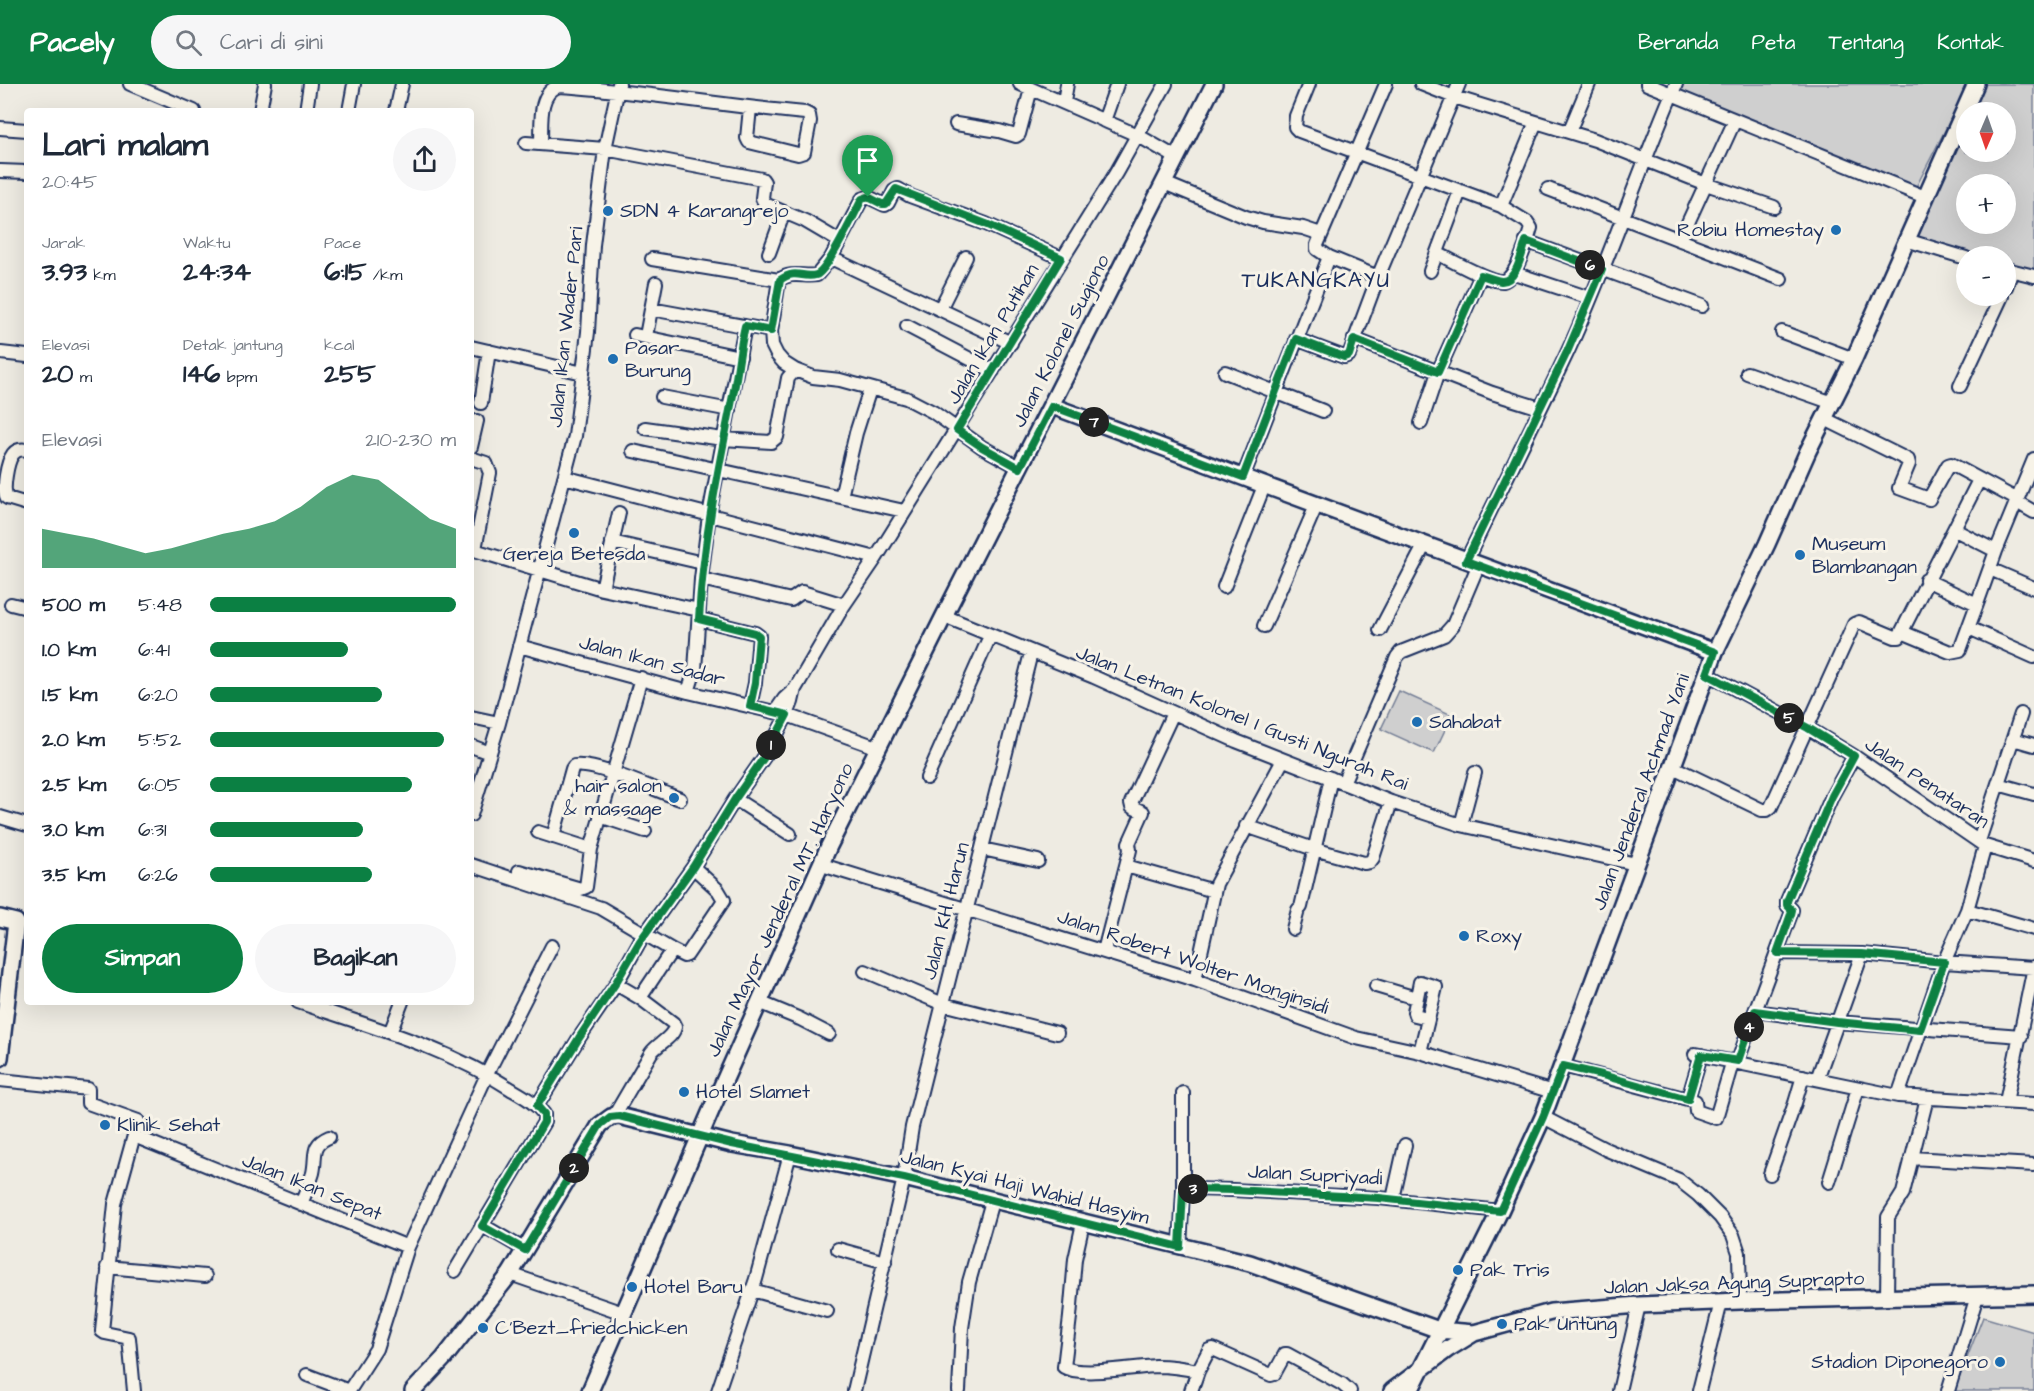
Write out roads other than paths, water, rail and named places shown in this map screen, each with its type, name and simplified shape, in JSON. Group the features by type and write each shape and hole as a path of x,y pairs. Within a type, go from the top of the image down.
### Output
{"main road":[{"name":"Jalan Kolonel Sugiono","path":"944,616 1214,84"},
{"name":"Jalan Jenderal Achmad Yani","path":"1410,1391 1500,1211 1543,1117 1715,652 1767,544 1808,451 1854,359 1976,84"},
{"path":"1052,406 1316,506 1715,652"},
{"name":"Jalan Mayor Jenderal MT. Haryono","path":"590,1391 759,1002 822,865 944,616"},
{"path":"0,918 21,921 14,943 0,1058"},
{"path":"413,1391 444,1358 510,1274 595,1133 605,1120 614,1116"},
{"name":"Jalan Kyai Haji Wahid Hasyim","path":"614,1116 624,1116 700,1136 904,1178 1250,1263 1439,1330"},
{"name":"Jalan Jaksa Agung Suprapto","path":"1439,1330 1474,1333 1551,1312 1639,1305 2034,1294"},
{"path":"1392,1391 1474,1333"}],"street":[{"path":"130,84 187,108"},
{"path":"261,108 265,84"},
{"path":"306,108 310,84"},
{"path":"350,108 354,84"},
{"path":"397,108 402,84"},
{"path":"1064,102 1067,84"},
{"path":"1104,121 1117,84"},
{"name":"Jalan Ikan Putihan","path":"537,1106 645,934 693,867 767,753 781,714 792,702 795,689 844,605 1011,343 1061,258 1116,173 1166,84"},
{"path":"1309,84 1296,116 1295,127 1304,133 1501,206 1530,225 1514,273 1505,281 1481,275 1437,253"},
{"path":"1378,277 1329,257 1317,249 1321,234 1386,84"},
{"path":"1421,84 1454,97 1595,140 1706,184 1774,207"},
{"path":"1296,339 1344,357 1349,355 1378,277 1459,84"},
{"path":"1569,132 1589,84"},
{"path":"1647,84 1674,89 1735,120 1925,197"},
{"path":"541,144 544,98 550,90 559,86 618,87 750,108 805,113 809,115 810,121 804,152 798,154 748,142 750,108"},
{"path":"956,124 1016,136 1019,134 1026,86 1137,135 1177,158"},
{"name":"Jalan Ikan Wader Pari","path":"474,805 499,723 575,436 588,332 593,245 605,149 618,87"},
{"path":"1343,783 1397,657 1401,652 1444,635 1453,625 1472,563 1568,350 1674,89"},
{"path":"1680,240 1735,120"},
{"path":"1501,206 1536,122"},
{"path":"0,128 24,130"},
{"path":"526,143 605,149 762,178 764,182 762,201 768,206 805,221 840,241"},
{"path":"0,171 24,172"},
{"path":"1164,183 1246,217 1303,228 1321,234"},
{"path":"1020,468 982,447 933,412 906,398 840,380 813,377 795,370 777,355 772,345 771,331 780,280 787,275 817,275 831,258 864,198 868,197 886,204 894,191 898,189 910,196 986,224 1061,258"},
{"path":"1548,189 1781,279"},
{"path":"1430,271 1460,191"},
{"path":"769,253 784,212"},
{"path":"1906,240 1956,255"},
{"path":"1526,241 1702,306"},
{"path":"940,309 966,256"},
{"path":"1243,477 1329,257"},
{"path":"831,258 1011,343"},
{"path":"652,259 780,280"},
{"path":"2016,272 2034,276"},
{"path":"1514,273 1590,298"},
{"path":"1421,423 1438,372 1481,275"},
{"path":"656,283 651,309 640,336 740,357"},
{"path":"1960,386 1997,306"},
{"path":"651,309 771,331"},
{"path":"688,692 695,670 701,579 709,515 745,326"},
{"path":"907,326 993,370"},
{"path":"1782,332 1854,359"},
{"path":"1354,339 1492,393 1540,408"},
{"path":"474,348 583,373"},
{"path":"482,403 489,351"},
{"path":"1,353 24,356"},
{"path":"645,428 723,439 775,441 788,378 795,370"},
{"path":"1225,372 1323,411"},
{"path":"1747,373 1833,403"},
{"path":"841,497 870,389"},
{"path":"662,397 730,410"},
{"path":"1825,419 1908,460 1909,464 1899,488 1928,499 1948,465 1953,465 2034,512"},
{"path":"474,434 477,421"},
{"path":"24,450 13,454 4,489 7,498 24,503"},
{"path":"633,451 904,511"},
{"path":"474,459 486,464 490,473 474,545"},
{"path":"1902,632 1950,652 1960,650 1996,551 2034,459"},
{"path":"564,477 876,558"},
{"path":"1673,767 1762,810 1771,807 1854,624 1859,622 1899,637 1926,580 1979,480"},
{"path":"1224,587 1264,486"},
{"path":"474,503 484,506"},
{"path":"1264,626 1316,506"},
{"path":"602,589 619,513"},
{"path":"1954,530 1996,551"},
{"path":"612,542 703,563"},
{"path":"1380,630 1425,544"},
{"path":"474,549 602,589 699,614 755,633 759,636 755,683 750,706"},
{"path":"1990,568 2034,588"},
{"path":"701,579 791,600 802,592 844,605"},
{"path":"1926,580 1977,604"},
{"path":"11,604 24,607"},
{"name":"Jalan Letnan Kolonel I Gusti Ngurah Rai","path":"944,616 1094,677 1283,760 1391,802 1461,825 1636,864"},
{"path":"1969,628 2034,657"},
{"path":"927,778 990,636"},
{"name":"Jalan Ikan Sadar","path":"519,646 688,692 781,714 879,748"},
{"name":"Jalan KH. Harun","path":"854,1391 904,1178 912,1127 1031,653"},
{"name":"Jalan Penataran","path":"1707,674 1808,728 1854,756 1982,844 2034,861"},
{"path":"519,871 583,889 586,887 591,849 640,678"},
{"path":"1104,951 1126,866 1129,843 1143,812 1132,807 1131,803 1173,713"},
{"path":"1898,1096 1944,962 1967,910 1998,784 2021,714"},
{"path":"474,718 499,723"},
{"path":"2013,739 2034,745"},
{"path":"474,747 490,753"},
{"path":"1563,1066 1688,1099 1697,1103 1696,1111 1717,1117 1791,914 1792,910 1787,905 1787,901 1828,805 1854,756"},
{"path":"1195,980 1216,884 1283,760"},
{"path":"553,837 574,766 583,765 612,774 680,800"},
{"path":"1461,825 1476,773"},
{"path":"1293,929 1301,906 1331,778"},
{"path":"1998,784 2034,794"},
{"path":"735,799 790,834"},
{"path":"1246,826 1364,863 1370,862 1373,858 1391,802"},
{"path":"600,816 645,831"},
{"path":"0,817 24,824"},
{"path":"538,832 591,849"},
{"path":"982,849 1038,861"},
{"name":"Jalan Robert Wolter Monginsidi","path":"822,865 1195,980 1356,1038 1420,1052 1553,1092"},
{"path":"474,866 608,913 684,956 687,955 724,900 718,890 693,867"},
{"path":"1126,866 1214,891"},
{"path":"1967,910 2034,929"},
{"path":"308,1375 349,1391 376,1349 408,1247 488,1074 552,946"},
{"path":"640,998 672,950"},
{"path":"1777,953 1862,954 2034,968 2006,1102"},
{"path":"1817,1079 1862,954"},
{"path":"865,971 943,1004 1057,1033"},
{"path":"1420,1052 1436,987 1420,982 1413,1008 1415,1015 1428,1018"},
{"path":"614,1116 651,1053 675,1030 674,1023 640,998 615,984"},
{"path":"1376,987 1416,998"},
{"path":"759,1002 829,1034"},
{"path":"307,1005 450,1055 488,1074 537,1106 544,1114 544,1122 455,1270"},
{"path":"390,1034 401,1005"},
{"path":"1755,1011 1920,1030 2021,1036"},
{"path":"1688,1099 1698,1054 1898,1096 2034,1104"},
{"path":"1770,1174 1803,1076"},
{"path":"0,1080 88,1089 88,1103 138,1120 116,1199 102,1331 129,1338 134,1391"},
{"path":"1829,1182 1858,1088"},
{"path":"1180,1247 1183,1191 1183,1093"},
{"path":"1887,1298 1888,1217 1903,1193 1927,1098"},
{"path":"1543,1117 1605,1149 1679,1180 1698,1195 1720,1217 1733,1235 1739,1253 1740,1301"},
{"name":"Jalan Ikan Sepat","path":"134,1136 408,1247"},
{"path":"301,1204 313,1173 315,1150 320,1142 329,1137"},
{"path":"1394,1199 1405,1145"},
{"path":"717,1391 752,1290 790,1154"},
{"path":"1911,1158 2034,1165"},
{"name":"Jalan Supriyadi","path":"1183,1191 1192,1189 1233,1190 1394,1199 1500,1211"},
{"path":"959,1391 962,1328 969,1282 992,1201"},
{"path":"1083,1223 1075,1259 1071,1317 1064,1366 1077,1371 1159,1366 1198,1371"},
{"path":"482,1226 525,1250"},
{"path":"838,1249 885,1262"},
{"path":"107,1268 205,1276"},
{"path":"510,1274 623,1313"},
{"path":"752,1290 827,1311"},
{"path":"1948,1391 1977,1296"},
{"path":"1699,1391 1721,1302"},
{"path":"1618,1391 1639,1305"},
{"path":"1191,1391 1198,1371 1209,1350 1213,1349 1271,1375 1287,1354 1342,1384 1350,1391"}],"place":[{"name":"SDN 4 Karangrejo","path":"608,211"},
{"name":"Robiu Homestay","path":"1836,230"},
{"name":"Pasar Burung","path":"613,359"},
{"name":"Gereja Betesda","path":"574,533"},
{"name":"Museum Blambangan","path":"1800,555"},
{"name":"Sahabat","path":"1417,722"},
{"name":"hair salon & massage","path":"674,798"},
{"name":"Roxy","path":"1464,936"},
{"name":"Hotel Slamet","path":"684,1092"},
{"name":"Klinik Sehat","path":"105,1125"},
{"name":"Pak Tris","path":"1458,1270"},
{"name":"Hotel Baru","path":"632,1287"},
{"name":"Pak Untung","path":"1502,1324"},
{"name":"C'Bezt_friedchicken","path":"483,1328"},
{"name":"Stadion Diponegoro","path":"2000,1362"}],"district":[{"name":"TUKANGKAYU","path":"1316,280"}]}
